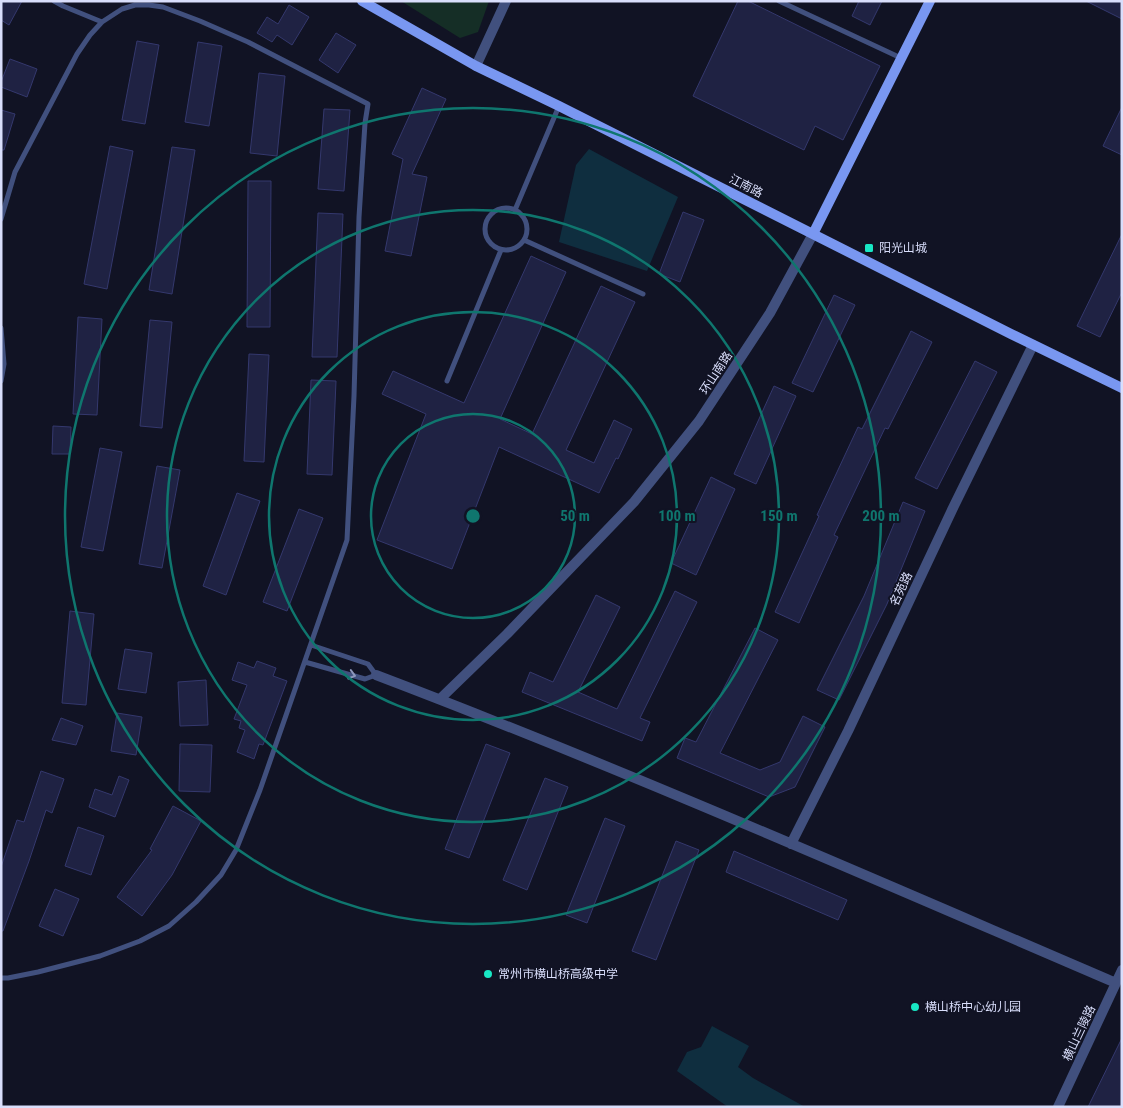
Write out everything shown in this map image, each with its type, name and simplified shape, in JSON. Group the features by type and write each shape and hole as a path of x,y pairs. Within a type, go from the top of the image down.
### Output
{"main road":[{"name":"江南路","path":"362,1 476,66 1122,388"},
{"name":"环山南路","path":"813,234 930,1"}],"street":[{"path":"476,66 506,1"},
{"name":"环山南路","path":"440,699 507,634 634,502 699,421 770,313 813,234"},
{"name":"名苑路","path":"792,844 1033,345"},
{"path":"376,675 440,699 792,844 1116,983"},
{"name":"横山兰陵路","path":"1058,1107 1122,970"}],"lane":[{"path":"54,1 102,22"},
{"path":"779,1 901,58"},
{"path":"1,219 15,172 77,54 102,22 122,9 135,5 163,7 200,21 248,42 368,104 359,217 348,540 260,790 236,850 221,875 196,902 169,926 140,941 91,958 15,977 1,978"},
{"path":"515,210 559,106"},
{"path":"500,209 515,210 521,214 527,226 524,240 514,249 502,250 494,247 486,234 485,226 488,219 500,209"},
{"path":"524,240 643,294"},
{"path":"447,381 502,250"},
{"path":"1,328 4,364 1,380"},
{"path":"305,662 365,679 376,675 368,664 311,645"}],"green space":[{"path":"401,1 489,1 478,32 460,38"}],"water":[{"path":"589,149 678,197 647,271 559,242 576,165"},
{"path":"712,1026 749,1046 738,1067 753,1078 805,1107 728,1107 677,1071 687,1052 701,1047"}],"building":[{"path":"1,1 22,1 9,25 1,20"},
{"path":"738,1 748,1 880,66 843,140 815,126 804,150 693,96"},
{"path":"859,1 882,1 870,25 852,16"},
{"path":"1086,1 1122,1 1122,19"},
{"path":"289,5 309,17 292,45 277,35 272,42 257,33 267,17 278,24"},
{"path":"336,33 356,45 338,73 319,60"},
{"path":"137,41 159,45 145,124 122,120"},
{"path":"198,42 222,46 209,126 185,122"},
{"path":"10,59 37,69 27,97 1,87 1,82"},
{"path":"259,73 285,76 277,156 250,153"},
{"path":"422,88 446,99 412,174 427,177 411,256 385,251 403,159 392,154"},
{"path":"1122,107 1122,155 1103,146"},
{"path":"324,109 350,110 344,191 318,189"},
{"path":"1,110 15,114 4,150 1,150"},
{"path":"110,146 133,151 107,289 84,284"},
{"path":"172,147 195,150 172,294 149,290"},
{"path":"248,181 271,181 270,327 247,327"},
{"path":"683,212 704,220 680,282 659,274"},
{"path":"318,213 343,214 337,357 312,357"},
{"path":"1122,234 1122,292 1100,337 1077,326"},
{"path":"531,256 566,272 500,419 532,434 601,286 635,302 566,450 594,463 614,420 632,429 618,459 616,458 599,493 499,447 452,569 377,540 426,414 382,394 393,371 464,403"},
{"path":"834,295 855,305 813,392 792,383"},
{"path":"78,317 102,319 97,415 73,414"},
{"path":"150,320 172,322 162,428 140,426"},
{"path":"911,331 932,342 888,429 885,428 834,535 838,537 799,623 775,612 858,427 862,429"},
{"path":"249,354 269,355 264,462 244,461"},
{"path":"975,361 997,372 937,489 915,478"},
{"path":"311,380 336,381 332,475 307,474"},
{"path":"774,386 796,396 756,484 734,474"},
{"path":"53,426 71,427 70,454 52,454"},
{"path":"100,448 122,452 103,551 81,547"},
{"path":"157,466 180,470 162,568 139,564"},
{"path":"711,477 735,489 696,575 671,563"},
{"path":"237,493 260,501 226,595 203,586"},
{"path":"903,502 925,511 887,604 839,700 817,690 864,596"},
{"path":"299,509 323,518 287,611 263,602"},
{"path":"675,591 697,602 640,718 650,722 642,741 522,692 530,672 553,682 596,595 620,607 578,692 617,709"},
{"path":"70,611 94,614 86,705 62,703"},
{"path":"755,628 778,640 720,753 760,770 780,762 803,716 825,727 795,787 769,797 677,758 685,738 696,742"},
{"path":"125,649 152,653 146,693 118,689"},
{"path":"257,661 276,668 273,676 287,681 263,745 259,744 254,759 237,752 245,730 239,728 241,721 234,719 247,685 232,680 238,662 254,668"},
{"path":"206,680 208,725 180,726 178,682"},
{"path":"117,713 142,717 136,755 111,751"},
{"path":"61,718 83,726 76,745 52,740"},
{"path":"180,744 212,745 210,792 179,791"},
{"path":"486,744 510,753 469,858 445,849"},
{"path":"41,771 64,779 52,813 46,810 3,931 1,931 1,867 17,820 24,822"},
{"path":"119,776 129,780 115,817 89,807 95,789 112,795"},
{"path":"545,778 568,787 527,890 503,880"},
{"path":"173,806 201,821 172,875 142,916 117,897 152,850 150,849"},
{"path":"605,818 625,826 587,923 566,915"},
{"path":"78,827 104,836 91,875 65,866"},
{"path":"676,841 699,850 656,960 632,951"},
{"path":"734,851 847,900 838,920 726,872"},
{"path":"55,889 79,899 63,936 39,926"},
{"path":"1122,1038 1122,1107 1088,1107"}],"place":[{"name":"阳光山城","path":"869,248"},
{"name":"常州市横山桥高级中学","path":"488,974"},
{"name":"横山桥中心幼儿园","path":"915,1007"}]}
